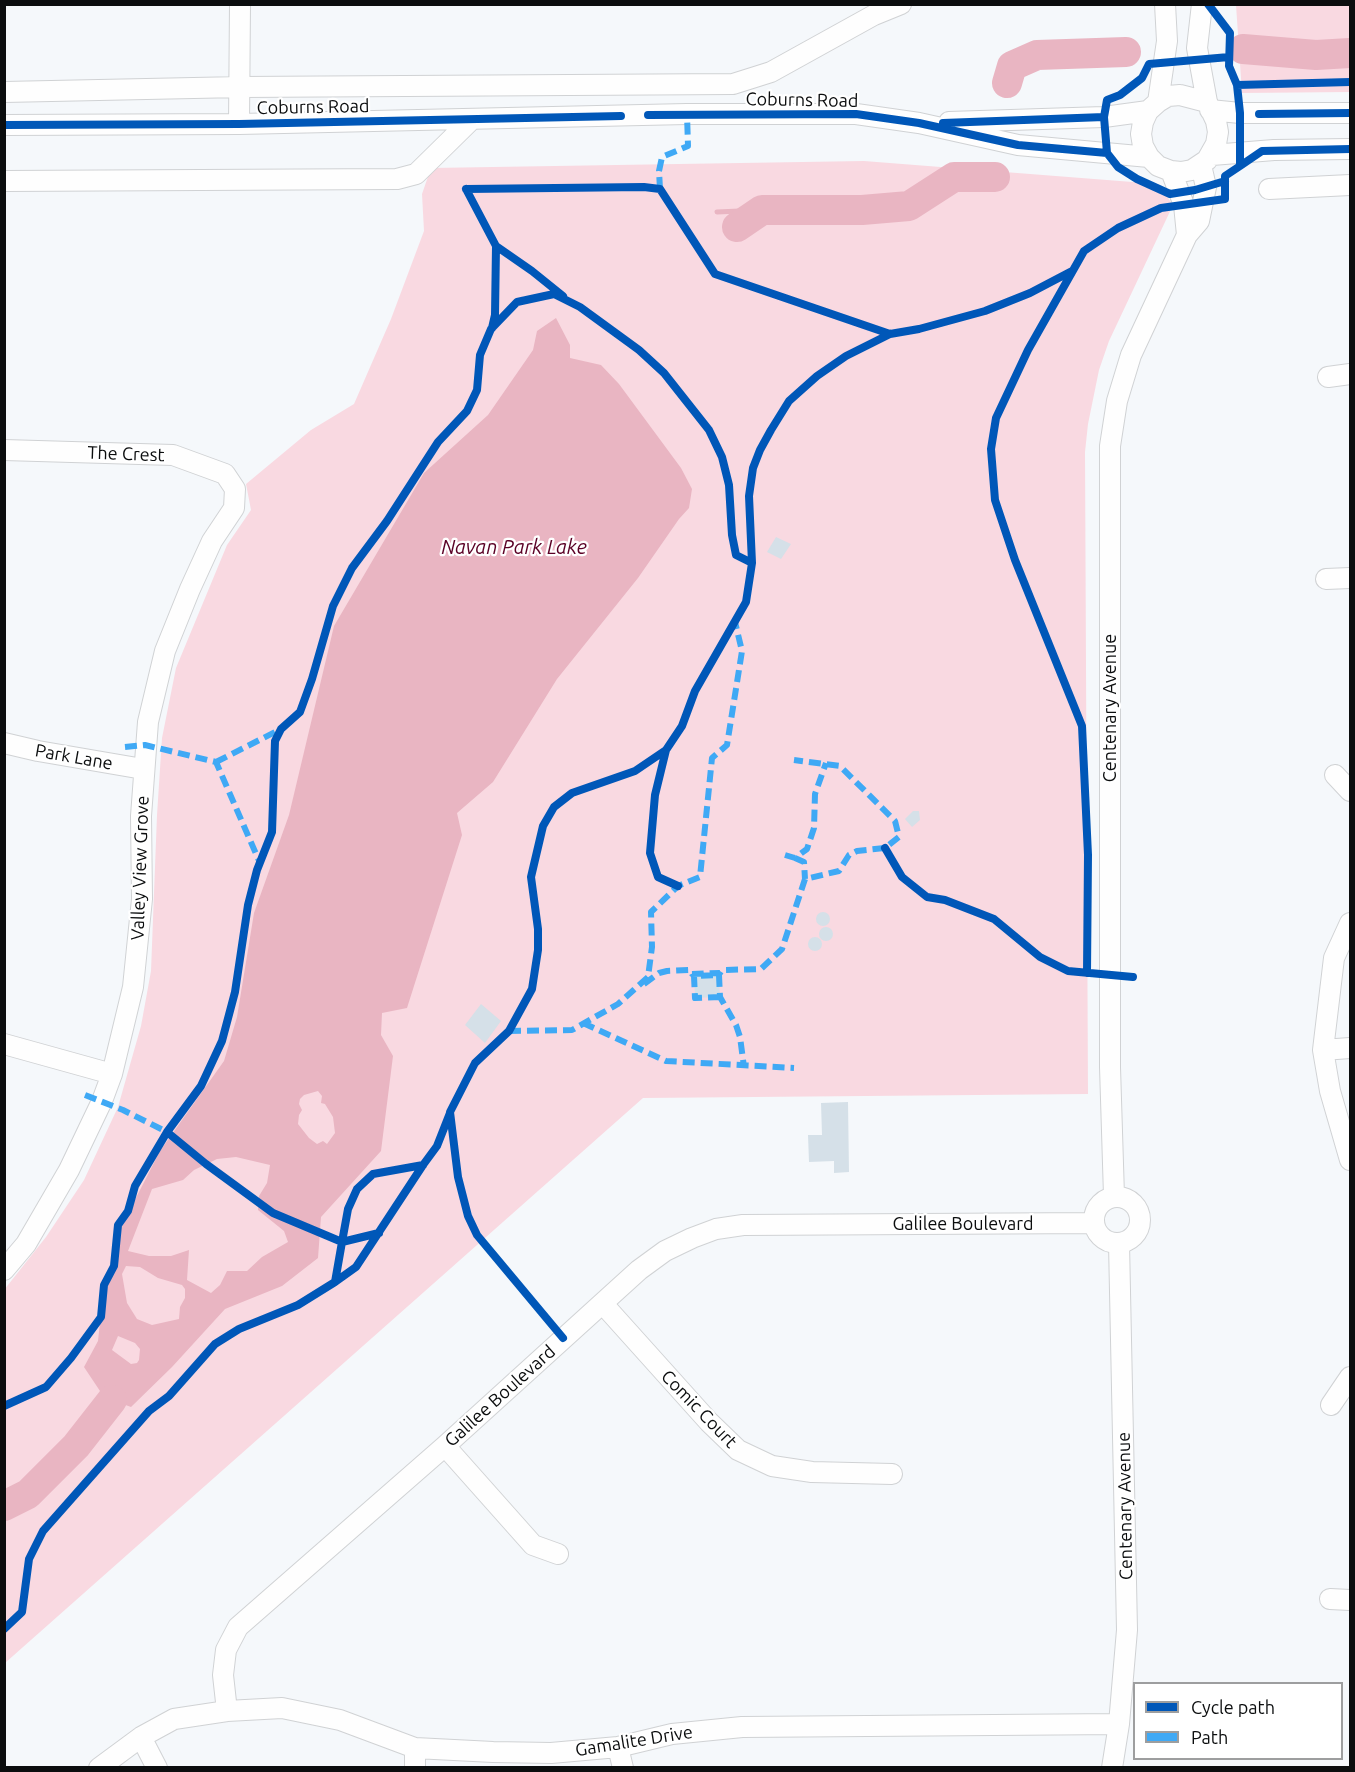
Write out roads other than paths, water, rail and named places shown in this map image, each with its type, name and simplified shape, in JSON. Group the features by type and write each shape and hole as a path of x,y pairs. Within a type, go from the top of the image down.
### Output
{"street":[{"path":"239,124 240,4"},
{"name":"Coburns Road","path":"4,92 241,87 733,84 771,72 874,15 901,4"},
{"path":"1165,4 1167,41 1153,106 1143,122 1141,134 1143,146 1158,166 1181,172 1206,160 1262,150 1350,149"},
{"path":"1202,4 1197,48 1209,106 1218,132 1216,144 1206,160"},
{"path":"1153,106 1168,96 1180,95 1209,106 1249,114 1350,113"},
{"name":"Coburns Road","path":"919,123 1104,117 1153,106"},
{"name":"Coburns Road","path":"4,125 239,124 687,114 856,114 919,123 1018,145 1149,157"},
{"path":"4,180 397,179 416,174 472,119"},
{"name":"Centenary Avenue","path":"1114,1197 1110,1068 1110,446 1117,401 1131,355 1187,235 1199,221 1206,187 1206,160"},
{"path":"1171,171 1184,205 1187,235"},
{"path":"1269,189 1350,186"},
{"path":"1328,377 1350,374"},
{"name":"The Crest","path":"4,450 173,455 225,474 235,489"},
{"name":"Valley View Grove","path":"4,1270 26,1244 69,1170 102,1101 112,1074 133,987 141,910 141,816 148,722 165,651 212,541 234,508 235,489"},
{"path":"1326,579 1350,578"},
{"name":"Park Lane","path":"4,743 143,769"},
{"path":"1335,775 1350,790"},
{"path":"1350,923 1334,958 1323,1050 1330,1091 1350,1160"},
{"path":"4,1044 112,1074"},
{"path":"1323,1050 1350,1048"},
{"path":"1114,1197 1128,1199 1141,1217 1133,1237 1119,1243 1100,1236 1094,1222 1097,1209 1107,1199 1114,1197"},
{"name":"Galilee Boulevard","path":"227,1711 223,1675 226,1650 238,1627 445,1446 639,1270 665,1251 716,1229 743,1225 1094,1222"},
{"name":"Centenary Avenue","path":"1112,1767 1119,1724 1127,1630 1119,1243"},
{"name":"Comic Court","path":"603,1304 709,1422 738,1450 772,1466 812,1472 892,1474"},
{"path":"1331,1406 1350,1377"},
{"path":"445,1446 533,1545 558,1554"},
{"path":"1330,1599 1350,1600"},
{"name":"Gamalite Drive","path":"99,1767 141,1737 174,1719 227,1711 282,1708 340,1720 415,1748 551,1753 618,1747 672,1734 742,1727 1119,1724"},
{"path":"141,1737 157,1767"},
{"path":"618,1747 624,1767"},
{"path":"415,1748 415,1767"}],"water":[{"name":"Navan Park Lake","path":"556,318 570,345 570,358 601,365 619,384 681,468 692,489 689,508 638,578 557,679 493,782 457,813 462,835 407,1008 382,1013 381,1035 393,1056 381,1151 321,1217 318,1258 282,1286 225,1309 172,1367 131,1407 104,1397 84,1367 98,1341 104,1285 114,1266 121,1227 160,1151 224,1061 237,1017 254,913 289,815 334,626 424,473 488,415 533,350 537,331","holes":["318,1091 322,1096 321,1103 325,1104 333,1117 335,1133 327,1144 323,1141 317,1144 298,1124 302,1110 299,1104 300,1099 304,1095","236,1157 270,1165 267,1183 259,1196 258,1210 284,1231 288,1242 262,1257 247,1271 227,1271 220,1285 211,1293 187,1280 189,1250 171,1256 149,1256 128,1251 152,1189 183,1180 194,1170 217,1159","126,1266 140,1267 158,1278 182,1285 185,1289 185,1298 180,1307 179,1319 152,1325 137,1319 127,1303 122,1274","118,1336 135,1343 140,1349 139,1360 131,1364 112,1350"]}],"waterway":[{"path":"1243,49 1316,55 1350,53"},
{"path":"1007,83 1012,66 1037,55 1126,52"},
{"path":"737,227 762,210 862,210 909,206 954,177 995,177"},
{"path":"717,212 762,210"},
{"path":"4,1506 28,1494 76,1446 112,1400"}]}
